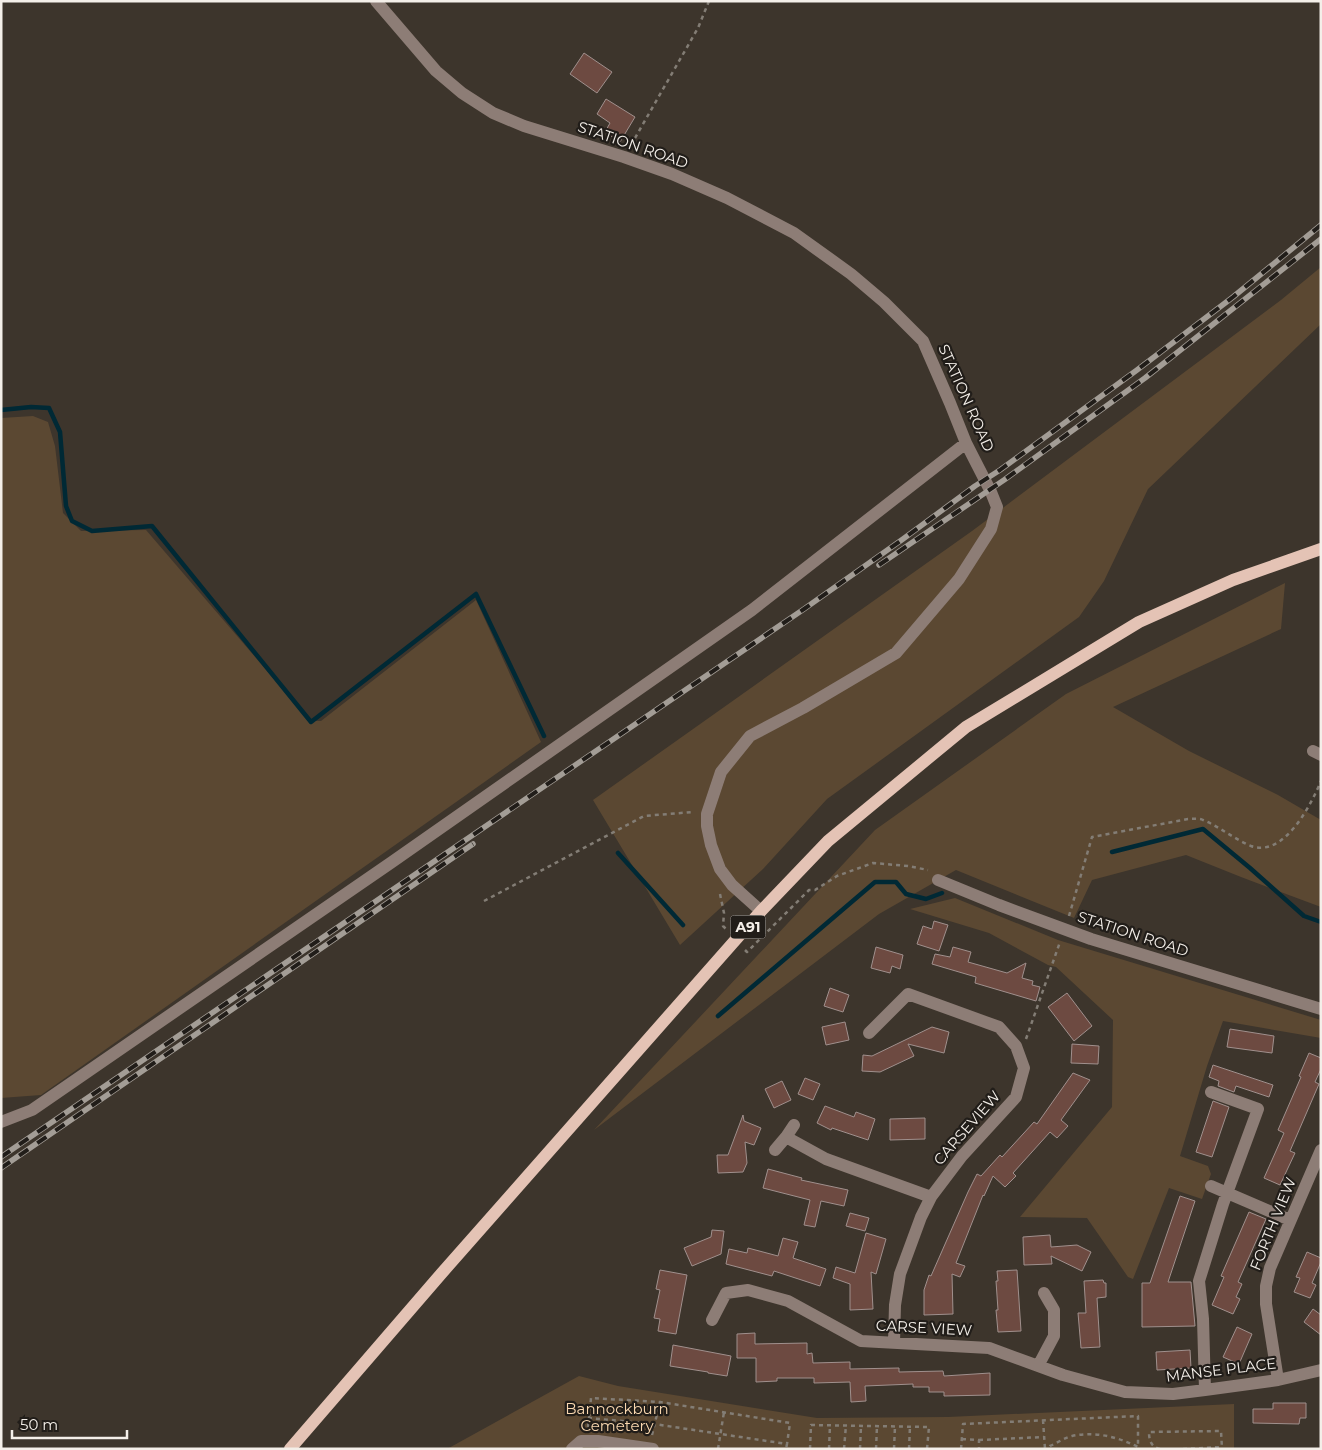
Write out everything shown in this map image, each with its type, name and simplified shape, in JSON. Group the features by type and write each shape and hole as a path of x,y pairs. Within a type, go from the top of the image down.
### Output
{"main road":[{"name":"A91","path":"290,1449 441,1274 761,911 828,841 966,727 1139,622 1233,580 1321,549"}],"street":[{"name":"STATION ROAD","path":"376,1 436,71 462,93 493,113 524,126 672,174 727,198 794,233 858,280 884,302 923,342 966,443 992,492 996,507 991,529 959,579 896,653 803,708 750,736 721,772 707,814 707,826 711,845 720,869 732,885 761,911"},
{"path":"1,1122 32,1110 392,862 752,610 966,443"},
{"name":"STATION ROAD","path":"938,880 999,905 1101,942 1321,1009"},
{"path":"869,1033 908,994 999,1027 1016,1046 1020,1056"},
{"name":"CARSEVIEW","path":"894,1343 895,1305 900,1274 921,1217 931,1196 962,1156 1016,1097 1024,1068 1020,1056"},
{"path":"1205,1390 1203,1319 1199,1281 1227,1193 1258,1109 1211,1092"},
{"path":"775,1150 794,1125"},
{"path":"786,1138 826,1159 931,1196"},
{"name":"FORTH VIEW","path":"1278,1380 1266,1304 1266,1286 1270,1268 1290,1220 1317,1173 1321,1150"},
{"path":"1211,1186 1290,1220"},
{"name":"CARSE VIEW","path":"712,1320 726,1293 748,1290 788,1301 862,1341 989,1348 1064,1375 1125,1392"},
{"path":"1038,1366 1054,1336 1054,1310 1044,1293"},
{"name":"MANSE PLACE","path":"1125,1392 1173,1394 1278,1380 1321,1370"},
{"path":"572,1449 581,1442 586,1441 653,1449"}],"path":[{"path":"624,157 698,28 709,1"},
{"path":"1020,1056 1065,929 1092,837 1195,819 1202,820 1252,846 1266,848 1282,839 1298,825 1321,781"},
{"path":"484,901 644,816 690,812 707,814"},
{"path":"720,891 724,913 723,926 747,952 809,890 815,890 837,876 874,864 908,866 938,874 938,880"},
{"path":"586,1441 590,1398 660,1402 790,1423 786,1449"},
{"path":"649,1448 660,1402"},
{"path":"718,1449 724,1412"},
{"path":"961,1449 963,1424 1043,1420 1138,1416 1139,1448 1122,1439 1105,1435 1087,1434 1070,1436 1046,1449 1043,1420"},
{"path":"589,1418 654,1424 787,1444"},
{"path":"810,1449 811,1425 929,1427 927,1449"},
{"path":"829,1449 830,1425"},
{"path":"844,1449 846,1425"},
{"path":"860,1449 861,1426"},
{"path":"876,1449 877,1426"},
{"path":"894,1449 895,1426"},
{"path":"910,1426 910,1449"},
{"path":"1160,1449 1156,1448 1149,1441 1149,1432 1221,1431 1222,1448 1183,1449"},
{"path":"962,1439 1044,1437"},
{"path":"978,1440 979,1449"}],"green space":[{"path":"1321,267 1321,324 1148,489 1104,581 1079,617 827,799 763,869 680,945 593,800 972,531 1281,300"},
{"path":"33,416 48,422 55,446 63,513 81,531 146,530 310,721 321,721 476,600 541,742 41,1095 1,1098 1,418"},
{"path":"1285,583 1281,629 1113,707 1189,751 1278,795 1321,820 1321,907 1186,855 1092,880 1074,918 956,870 879,914 594,1130 875,830 1066,694"},
{"path":"955,898 1058,940 1321,1020 1321,1038 1223,1021 1207,1066 1180,1156 1208,1166 1211,1174 1202,1199 1169,1188 1133,1279 1128,1277 1087,1218 1020,1217 1112,1107 1113,1020 1056,967 1048,965 989,933 910,909"},
{"name":"Bannockburn Cemetery","path":"579,1376 618,1386 817,1418 948,1417 1234,1404 1234,1449 447,1449"}],"building":[{"path":"584,53 612,72 597,93 570,74"},
{"path":"606,99 635,117 620,142 605,132 610,123 597,114"},
{"path":"934,921 948,925 939,951 917,944 923,926 932,929"},
{"path":"876,947 903,955 900,969 892,966 890,973 871,968"},
{"path":"953,947 971,952 968,962 1007,973 1026,963 1022,978 1033,981 1032,985 1040,987 1036,1001 975,983 976,977 932,964 935,954 950,957"},
{"path":"830,988 849,995 843,1012 824,1006"},
{"path":"1067,993 1092,1026 1074,1041 1048,1007"},
{"path":"845,1022 849,1040 826,1045 822,1027"},
{"path":"932,1027 949,1032 944,1053 908,1044 914,1056 880,1072 862,1071 863,1055 872,1056"},
{"path":"1230,1029 1274,1036 1272,1053 1227,1047"},
{"path":"1072,1044 1099,1046 1098,1064 1071,1063"},
{"path":"1309,1053 1321,1058 1321,1069 1315,1082 1319,1084 1290,1151 1295,1153 1280,1185 1264,1178 1284,1133 1278,1130 1301,1077 1299,1076"},
{"path":"1213,1065 1273,1085 1269,1097 1236,1086 1234,1092 1218,1086 1219,1081 1209,1077"},
{"path":"1073,1073 1090,1080 1061,1120 1068,1126 1057,1138 1050,1132 1013,1173 1016,1176 1005,1187 993,1176 983,1195 956,1263 965,1266 960,1277 952,1274 953,1314 924,1315 924,1290 929,1275 931,1276 977,1174 981,1176 1000,1155 1002,1157 1034,1122 1037,1124"},
{"path":"805,1078 820,1084 813,1100 798,1094"},
{"path":"782,1081 791,1100 774,1108 765,1089"},
{"path":"1213,1101 1229,1107 1212,1157 1196,1152"},
{"path":"825,1106 854,1117 856,1112 875,1119 868,1140 832,1128 831,1130 817,1123"},
{"path":"743,1115 744,1121 761,1128 754,1145 745,1142 747,1163 743,1172 718,1173 717,1155 728,1155"},
{"path":"925,1118 925,1139 890,1140 890,1119"},
{"path":"768,1169 802,1178 801,1180 848,1190 844,1206 821,1201 815,1227 804,1225 810,1200 763,1188"},
{"path":"1180,1196 1195,1201 1168,1282 1191,1282 1195,1326 1142,1327 1142,1283 1150,1283"},
{"path":"1249,1212 1266,1219 1238,1282 1242,1284 1236,1297 1240,1299 1233,1314 1212,1305 1224,1277 1221,1276"},
{"path":"850,1213 869,1218 865,1231 846,1226"},
{"path":"712,1230 724,1231 721,1254 692,1266 684,1248 711,1237"},
{"path":"866,1233 886,1239 876,1274 871,1272 873,1309 850,1310 850,1284 833,1278 836,1267 855,1273"},
{"path":"1050,1235 1051,1247 1077,1245 1091,1252 1082,1271 1051,1256 1052,1264 1024,1265 1023,1237"},
{"path":"783,1238 798,1242 793,1258 826,1269 820,1286 774,1271 772,1276 726,1264 729,1249 747,1253 748,1248 778,1256"},
{"path":"1307,1252 1321,1258 1312,1283 1316,1285 1310,1298 1294,1292 1300,1278 1296,1277"},
{"path":"660,1270 687,1275 676,1334 658,1331 660,1319 654,1318 660,1290 656,1289"},
{"path":"1017,1270 1021,1331 998,1332 996,1310 998,1310 997,1271"},
{"path":"1103,1280 1106,1283 1106,1297 1097,1298 1100,1347 1081,1348 1078,1313 1086,1313 1084,1281"},
{"path":"1313,1309 1321,1315 1321,1335 1304,1322"},
{"path":"1237,1327 1252,1334 1239,1364 1223,1357"},
{"path":"755,1333 755,1344 807,1343 807,1354 812,1353 813,1363 850,1362 850,1369 899,1368 899,1372 943,1371 944,1376 990,1373 990,1395 944,1396 944,1392 929,1392 929,1387 913,1387 913,1384 865,1386 866,1401 851,1402 850,1382 814,1383 814,1378 777,1378 777,1381 756,1382 756,1358 737,1358 737,1334"},
{"path":"673,1345 731,1356 727,1376 670,1366"},
{"path":"1190,1350 1191,1368 1157,1370 1156,1352"},
{"path":"1273,1403 1306,1403 1306,1418 1300,1418 1299,1424 1253,1423 1253,1409 1273,1409"}],"waterway":[{"path":"1,410 31,407 49,408 60,432 66,506 72,521 92,531 152,526 311,722 476,594 544,736"},
{"path":"1112,852 1203,829 1304,916 1321,922"},
{"path":"618,853 683,925"},
{"path":"718,1016 875,882 896,882 906,894 926,899 942,893"}],"railway":[{"path":"1,1157 804,609 1137,370 1233,297 1321,225"},
{"path":"879,565 1004,480 1145,378 1321,239"},
{"path":"1,1168 473,844"}]}
